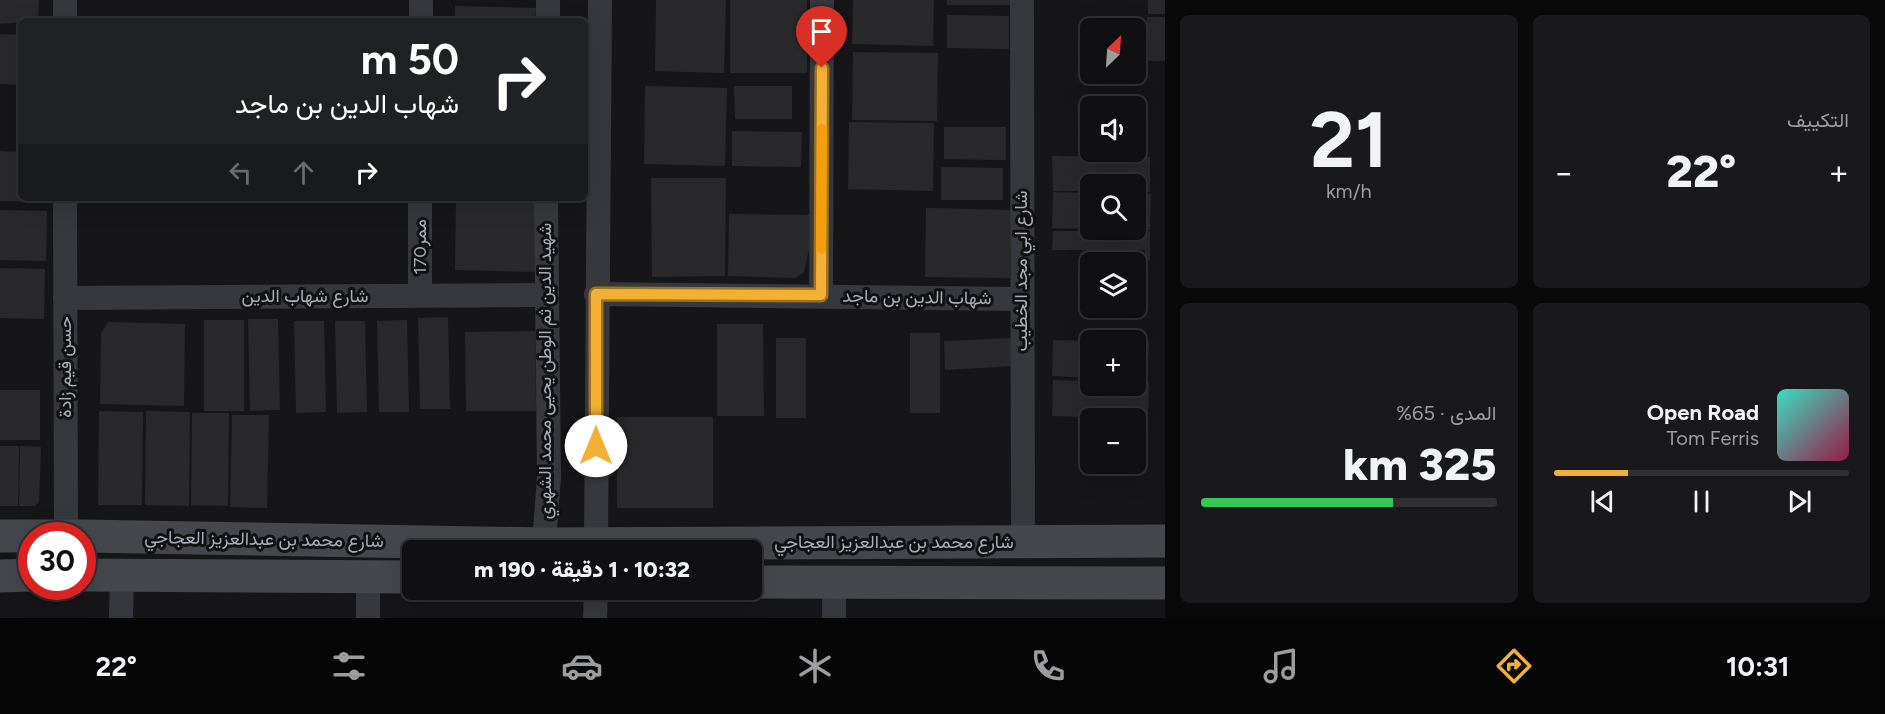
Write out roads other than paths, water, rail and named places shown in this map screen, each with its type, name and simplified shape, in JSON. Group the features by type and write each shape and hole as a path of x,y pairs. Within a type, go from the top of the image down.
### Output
{"street":[{"path":"65,0 65,18"},
{"path":"421,0 421,18"},
{"path":"548,0 548,18"},
{"path":"596,540 596,294 600,0"},
{"path":"821,295 822,0"},
{"name":"شارع ابي مجد الخطيب","path":"1022,0 1023,541"},
{"name":"حسن قيم زادة","path":"65,201 66,522"},
{"name":"ممر170","path":"420,201 420,296"},
{"name":"شهيد الدين ثم الوطن يحيى محمد الشهري","path":"544,540 549,477 545,295 546,201"},
{"name":"شهاب الدين بن ماجد","path":"596,294 1021,299"},
{"name":"شارع شهاب الدين","path":"65,298 545,295"},
{"path":"0,536 18,536"},
{"name":"شارع محمد بن عبدالعزيز العجاجي","path":"96,536 402,542"},
{"name":"شارع محمد بن عبدالعزيز العجاجي","path":"762,543 1165,541"},
{"path":"0,576 18,575"},
{"name":"شارع محمد بن عبدالعزيز العجاجي","path":"96,575 402,577"},
{"path":"121,618 122,575"},
{"path":"368,576 368,618"},
{"path":"762,582 1165,583"},
{"path":"834,583 834,618"},
{"path":"596,600 596,618"}]}
